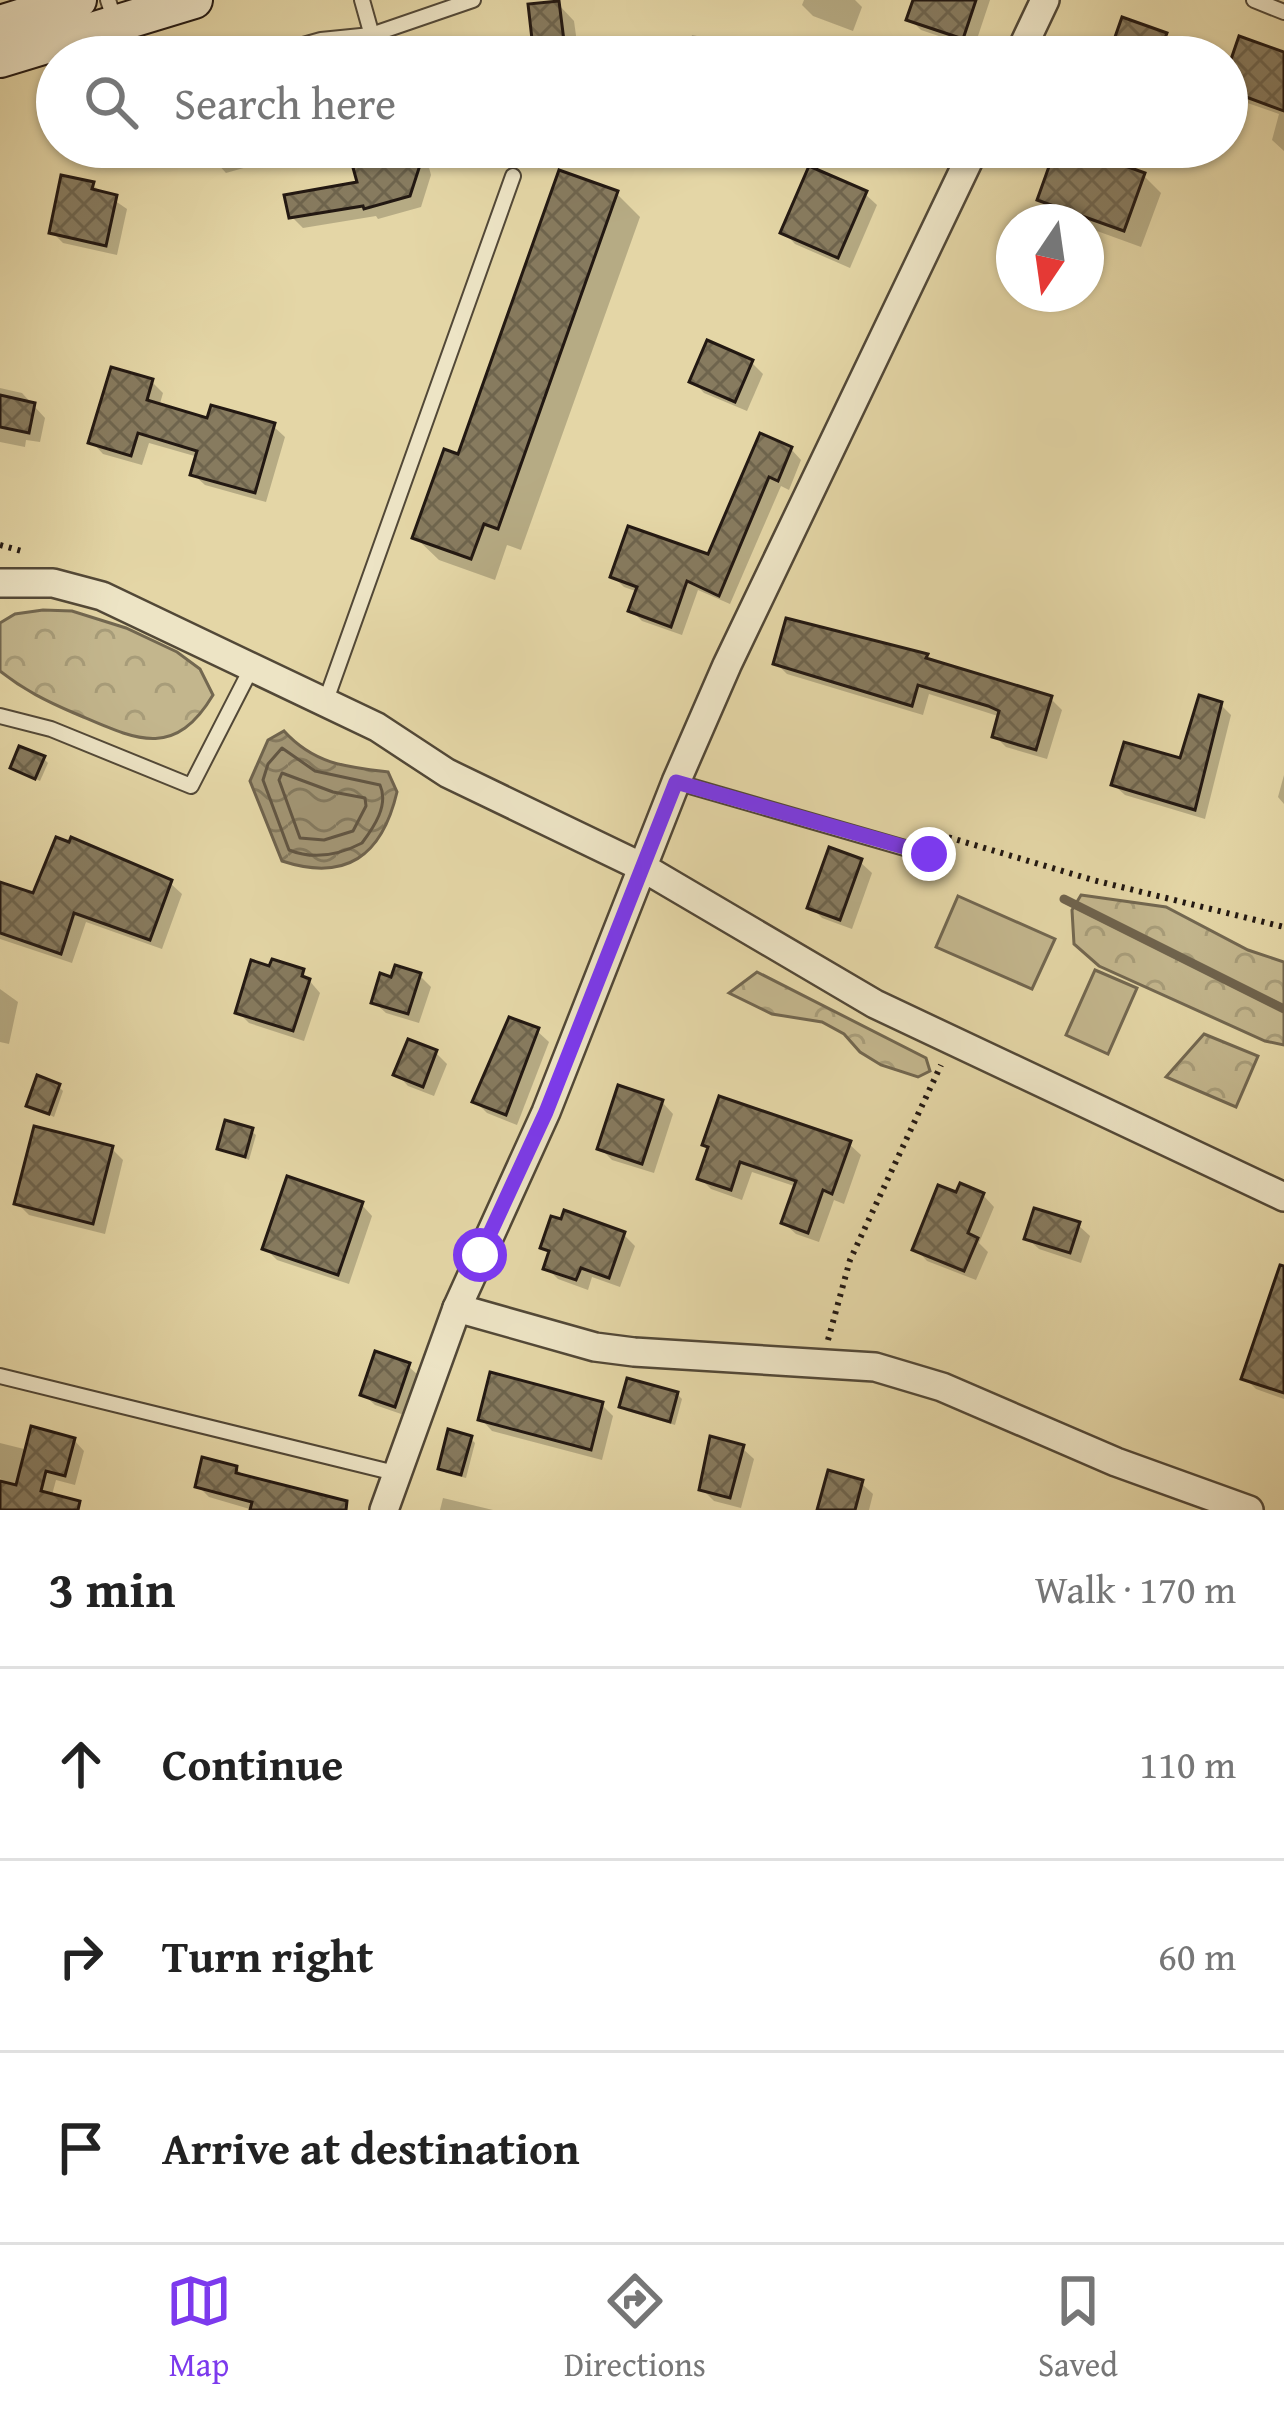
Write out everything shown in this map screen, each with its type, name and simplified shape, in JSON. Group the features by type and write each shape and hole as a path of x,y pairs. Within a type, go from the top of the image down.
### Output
{"main road":[{"path":"0,24 78,0"},
{"path":"55,36 112,12 194,0"},
{"path":"0,59 36,44"}],"street":[{"path":"1028,36 1045,0"},
{"path":"384,1510 457,1308 546,1112 676,782 965,168"},
{"path":"0,583 53,583 102,596 377,727 447,773 642,867 875,1004 1284,1197"},
{"path":"457,1308 614,1349 874,1367 942,1387 1116,1462 1249,1510"}],"lane":[{"path":"362,0 371,35"},
{"path":"361,36 473,0"},
{"path":"1255,0 1284,11"},
{"path":"326,703 513,176"},
{"path":"0,716 51,729 190,786 251,669"},
{"path":"676,782 929,854"},
{"path":"0,1376 395,1473"}],"path":[{"path":"929,854 944,836 1094,880 1284,927"},
{"path":"824,1361 831,1318 850,1260 952,1042"}],"green space":[{"path":"72,611 126,628 177,652 200,669 213,695 183,730 151,738 115,730 45,699 0,671 0,623 15,614"},
{"path":"1081,895 1166,907 1248,950 1284,962 1284,1045 1265,1041 1099,966 1074,944 1072,910"},
{"path":"958,896 1055,939 1032,989 936,947"},
{"path":"1095,970 1137,988 1108,1054 1066,1035"},
{"path":"757,972 926,1058 930,1071 918,1077 881,1065 822,1022 772,1014 729,993"},
{"path":"1204,1034 1258,1056 1236,1107 1166,1077"}],"water":[{"path":"284,731 319,757 388,772 397,792 390,814 382,833 358,858 325,868 282,861 250,781 268,740"}],"building":[{"path":"913,0 976,0 964,36 906,20"},
{"path":"559,1 563,36 532,36 528,4"},
{"path":"1122,17 1167,33 1166,36 1115,36"},
{"path":"1248,39 1284,52 1284,111 1248,98"},
{"path":"353,168 419,168 410,196 364,209 289,218 284,195 357,182"},
{"path":"808,168 867,191 838,258 780,233"},
{"path":"1048,168 1131,168 1145,173 1124,231 1104,224 1104,204 1037,200"},
{"path":"559,170 618,191 498,529 484,524 471,559 412,538 444,449 458,454"},
{"path":"61,175 94,182 92,189 117,195 106,246 49,233"},
{"path":"707,340 753,360 735,402 689,382"},
{"path":"111,367 153,379 147,400 207,418 211,405 275,423 255,493 190,475 197,451 138,433 131,456 88,443"},
{"path":"0,395 35,403 29,433 0,427"},
{"path":"760,433 792,447 778,481 769,477 719,596 687,581 671,627 628,611 637,587 610,577 628,526 708,554"},
{"path":"786,618 928,654 926,658 1052,696 1036,750 992,737 999,711 988,706 918,685 912,706 773,664"},
{"path":"1199,695 1222,702 1195,810 1111,785 1124,742 1180,758"},
{"path":"19,746 45,756 35,779 10,768"},
{"path":"56,837 69,842 71,837 172,880 150,940 74,913 61,954 0,933 0,882 33,893"},
{"path":"829,847 862,859 840,920 807,908"},
{"path":"272,959 304,969 302,976 310,979 293,1031 235,1013 251,960 269,966"},
{"path":"395,965 421,973 408,1014 371,1003 380,973 391,977"},
{"path":"509,1017 539,1028 506,1115 472,1102"},
{"path":"408,1039 437,1050 423,1087 393,1075"},
{"path":"37,1075 60,1084 49,1114 26,1106"},
{"path":"618,1085 663,1100 642,1164 597,1149"},
{"path":"719,1096 851,1141 832,1194 823,1190 808,1233 781,1223 796,1181 740,1162 731,1190 697,1179 708,1147 702,1145"},
{"path":"225,1120 253,1128 245,1157 217,1149"},
{"path":"34,1126 113,1146 93,1224 14,1204"},
{"path":"287,1176 363,1202 338,1275 262,1249"},
{"path":"960,1183 984,1193 968,1233 978,1238 964,1271 912,1250 938,1185 956,1192"},
{"path":"1034,1208 1080,1222 1070,1253 1024,1239"},
{"path":"564,1210 625,1232 609,1278 581,1268 576,1280 543,1269 549,1251 540,1248 551,1216 561,1219"},
{"path":"1280,1265 1284,1266 1284,1393 1241,1379"},
{"path":"375,1351 410,1363 395,1407 360,1395"},
{"path":"490,1372 603,1402 591,1450 478,1420"},
{"path":"627,1378 678,1392 670,1422 619,1407"},
{"path":"31,1426 75,1438 65,1476 46,1471 41,1491 80,1501 78,1510 0,1510 0,1481 16,1485"},
{"path":"448,1429 472,1436 461,1475 438,1469"},
{"path":"710,1436 744,1445 730,1498 699,1490"},
{"path":"202,1457 237,1466 236,1473 347,1501 346,1510 250,1510 252,1502 195,1487"},
{"path":"828,1470 863,1480 855,1510 817,1510"}],"waterway":[{"path":"1064,899 1284,1009"}],"route":[{"path":"480,1255 546,1112 676,782 929,854"}]}
